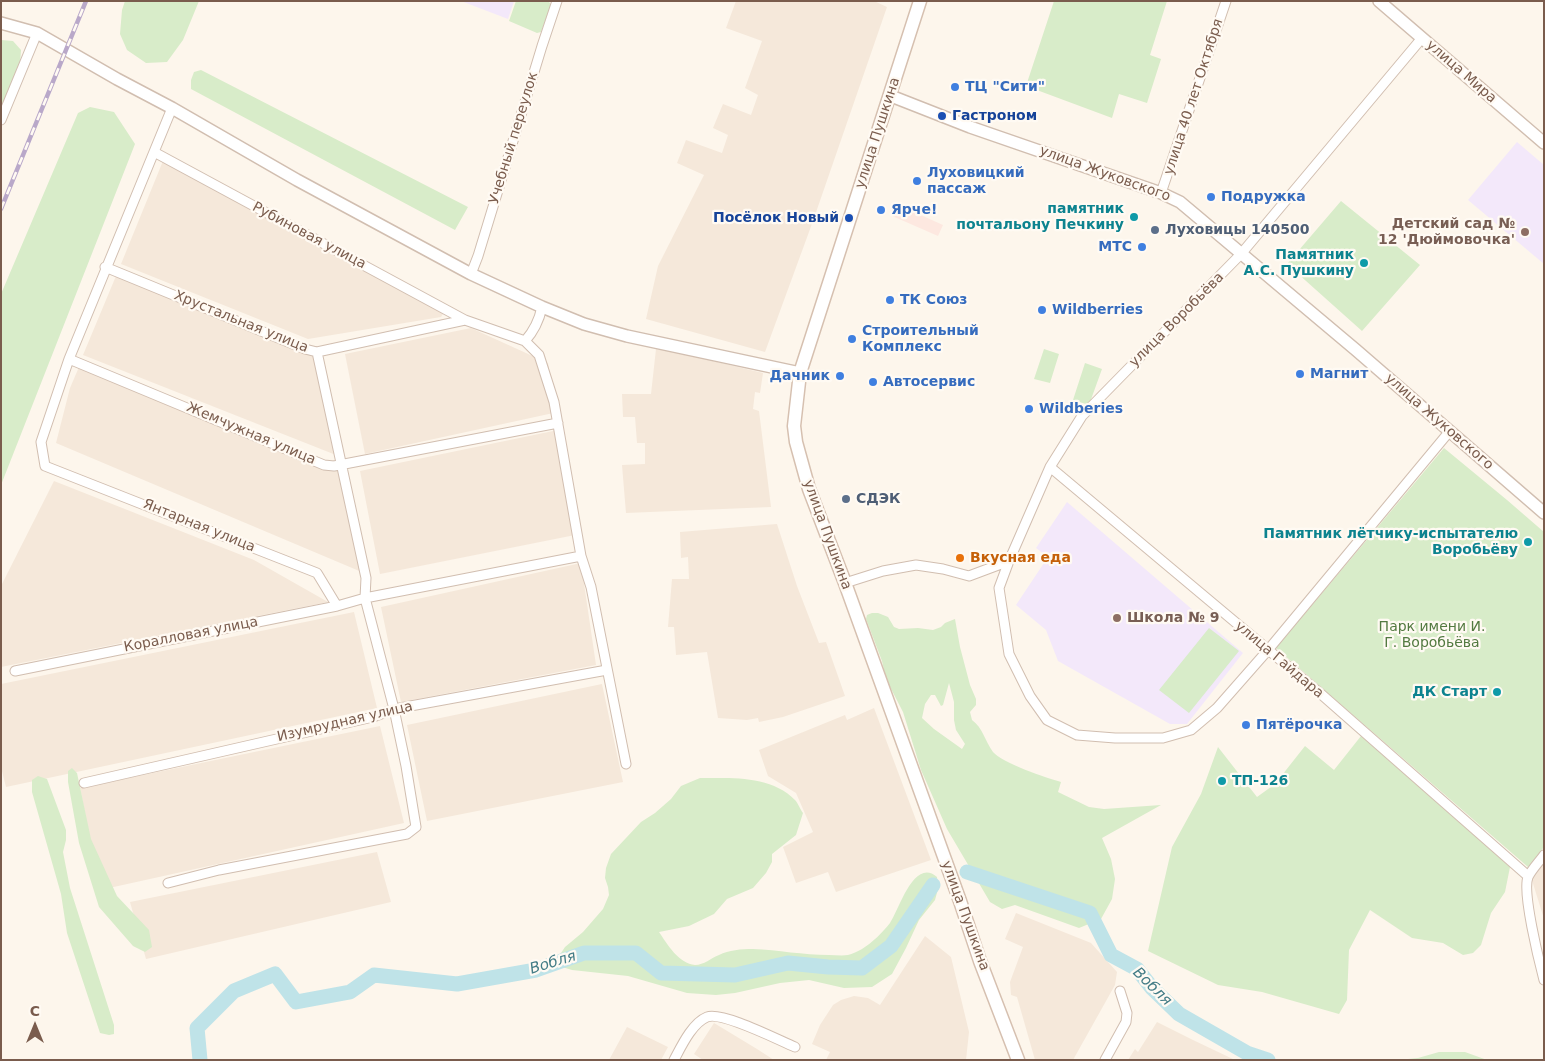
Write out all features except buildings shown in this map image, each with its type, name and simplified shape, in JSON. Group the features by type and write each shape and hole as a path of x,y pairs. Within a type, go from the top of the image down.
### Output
{"main road":[{"name":"улица Пушкина","path":"920,1 800,373 794,426 796,442 809,489 845,583 980,961 1018,1060"}],"street":[{"name":"Учебный переулок","path":"471,274 557,1"},
{"name":"улица 40 лет Октября","path":"1161,193 1226,1"},
{"name":"улица Мира","path":"1378,1 1544,143"},
{"path":"1,23 37,34 172,108 297,180 471,274 542,307 584,324 627,336 800,373"},
{"path":"1,120 37,34"},
{"name":"улица Воробьёва","path":"1422,38 1241,254 1082,416 1050,467 999,588 1009,654 1030,696 1047,720 1077,735 1115,738 1163,738 1191,730 1217,708 1268,650 1449,432"},
{"name":"улица Жуковского","path":"890,96 970,127 1161,193 1180,202 1356,350 1544,513"},
{"path":"68,359 172,108"},
{"name":"Рубиновая улица","path":"154,152 465,320"},
{"name":"Хрустальная улица","path":"106,267 317,352 465,320"},
{"path":"525,341 539,319 542,307"},
{"path":"465,320 525,341 539,355 542,363 554,402 581,556 591,587 626,764"},
{"path":"168,882 219,870 407,834 416,827 394,710 365,598 366,578 317,352"},
{"name":"Янтарная улица","path":"68,359 41,442 45,466 317,573 337,606"},
{"name":"Жемчужная улица","path":"68,359 324,465 341,466 558,423"},
{"name":"улица Гайдара","path":"1050,467 1268,650 1528,876"},
{"path":"365,598 581,556"},
{"path":"845,583 883,571 916,565 943,569 968,576 1009,561"},
{"name":"Коралловая улица","path":"15,671 337,606 365,598"},
{"name":"Изумрудная улица","path":"84,782 373,717 394,710 607,670"},
{"path":"1544,855 1528,876 1527,881 1529,911 1544,980"},
{"path":"1105,1060 1126,1022 1127,1013 1120,991"},
{"path":"674,1060 690,1032 706,1017 712,1016 718,1016 755,1029 794,1047"}],"shaded area":[{"path":"461,1 514,1 508,19"},
{"path":"736,1 874,1 887,7 813,221 765,352 646,319 658,266 704,175 677,163 686,140 722,153 728,135 713,128 723,104 751,115 758,95 745,88 762,41 726,28"},
{"name":"Детский сад № 12 'Дюймовочка'","path":"1517,142 1544,165 1544,264 1468,200"},
{"path":"165,156 445,311 441,317 308,339 121,264"},
{"path":"894,203 943,225 938,236 890,215"},
{"path":"116,276 324,360 344,453 341,457 83,355"},
{"path":"471,328 548,363 558,412 365,454 345,354"},
{"path":"656,349 763,373 760,393 755,392 753,409 759,411 771,507 626,513 622,465 645,464 645,443 637,443 635,417 623,417 622,394 651,394"},
{"path":"79,367 345,472 364,573 56,443 70,388"},
{"path":"558,430 575,535 380,574 360,471"},
{"path":"54,481 254,560 328,602 1,667 1,586"},
{"name":"Школа № 9","path":"1067,502 1243,653 1187,724 1170,724 1058,661 1046,630 1016,605 1048,557 1036,548"},
{"path":"777,524 797,586 819,643 826,642 845,696 783,717 759,722 758,718 747,720 718,718 707,652 676,655 674,627 668,627 672,579 689,579 688,557 681,558 680,532"},
{"path":"581,563 596,665 401,702 381,607"},
{"path":"354,612 377,708 6,787 1,767 1,684"},
{"path":"602,684 623,782 427,821 407,725"},
{"path":"874,708 931,860 836,892 828,872 796,883 783,847 813,832 796,793 768,776 759,750 845,715 847,720"},
{"path":"380,726 404,823 100,890 80,788"},
{"path":"377,852 391,902 146,959 130,902"},
{"path":"1544,862 1544,919 1531,877"},
{"path":"1016,913 1091,943 1117,972 1115,985 1073,1060 1035,1060 1017,997 1011,995 1010,982 1023,947 1005,939"},
{"path":"925,936 951,957 969,1032 966,1060 826,1060 830,1052 812,1044 820,1025 833,1005 854,996 868,998 880,1005"},
{"path":"1157,1022 1235,1060 1128,1060 1135,1049 1138,1052"},
{"path":"714,1023 774,1060 703,1060 694,1054"},
{"path":"627,1027 668,1047 661,1060 609,1060"}],"green space":[{"path":"125,1 199,1 183,40 167,62 146,63 127,50 120,34 122,10"},
{"path":"516,1 548,1 550,3 551,5 541,32 537,33 509,21"},
{"path":"1054,1 1167,1 1150,55 1161,59 1147,103 1119,94 1112,118 1026,86"},
{"path":"1,40 13,41 21,50 20,65 1,114"},
{"path":"201,70 468,207 455,230 191,89 191,80 194,72"},
{"path":"90,107 114,112 135,144 1,485 1,294 78,113"},
{"path":"1341,201 1420,265 1362,331 1287,264"},
{"path":"1044,349 1059,354 1050,383 1034,379"},
{"path":"1085,363 1102,369 1089,405 1073,400"},
{"name":"Парк имени И. Г. Воробьёва","path":"1444,448 1544,532 1544,847 1528,867 1276,648"},
{"path":"878,613 888,617 894,627 899,629 918,628 933,630 955,619 960,647 970,685 976,699 976,705 970,712 972,720 979,727 993,752 1005,761 1061,782 1058,792 1089,807 1104,809 1161,805 1102,838 1111,859 1115,879 1112,899 1101,919 1079,928 1015,905 1002,909 990,902 947,829 921,770 903,712 886,679 882,661 866,619 867,615","holes":["949,683 954,702 956,730 965,744 962,749 922,718 925,704 931,695 935,695 941,706 943,705"]},
{"path":"1209,628 1239,651 1189,713 1159,690"},
{"path":"1361,736 1510,867 1505,892 1491,913 1481,945 1473,953 1463,955 1443,943 1412,938 1370,910 1349,950 1347,1000 1339,1014 1262,992 1218,985 1148,951 1172,847 1201,794 1218,747 1257,797 1275,784 1305,746 1334,770"},
{"path":"72,768 77,773 91,839 117,896 149,930 152,947 145,952 133,946 99,907 79,843 68,782 68,771"},
{"path":"38,776 47,779 66,830 63,852 70,888 114,1025 114,1034 100,1033 67,933 61,894 32,792 32,780"},
{"path":"700,778 737,778 763,782 785,792 795,800 803,813 796,835 772,854 772,862 766,873 753,888 727,899 714,914 689,926 659,932 674,953 689,964 695,965 704,963 727,952 744,949 819,955 850,955 862,949 881,934 890,923 914,879 921,874 929,873 937,877 938,889 935,900 919,920 892,974 872,987 844,988 809,980 780,983 735,993 716,995 687,993 628,976 572,970 559,966 555,962 565,947 583,932 603,909 609,895 605,878 611,854 641,822 671,799 681,786"},
{"path":"1439,1052 1465,1052 1487,1060 1398,1060 1418,1058"}],"waterway":[{"name":"Вобля","path":"967,872 1090,913 1111,955 1137,969 1152,988 1179,1014 1247,1053 1268,1060"},
{"name":"Вобля","path":"200,1060 197,1028 234,991 275,974 296,1002 350,992 374,975 457,984 536,970 584,953 636,953 661,973 735,975 788,963 862,968 891,946 933,885"}],"railway":[{"path":"1,209 86,1"}],"place":[{"name":"ТЦ \"Сити\"","path":"955,87"},
{"name":"Гастроном","path":"942,116"},
{"name":"Луховицкий пассаж","path":"917,181"},
{"name":"Подружка","path":"1211,197"},
{"name":"Ярче!","path":"881,210"},
{"name":"памятник почтальону Печкину","path":"1134,217"},
{"name":"Посёлок Новый","path":"849,218"},
{"name":"Луховицы 140500","path":"1155,230"},
{"name":"Детский сад № 12 'Дюймовочка'","path":"1525,232"},
{"name":"МТС","path":"1142,247"},
{"name":"Памятник А.С. Пушкину","path":"1364,263"},
{"name":"ТК Союз","path":"890,300"},
{"name":"Wildberries","path":"1042,310"},
{"name":"Строительный Комплекс","path":"852,339"},
{"name":"Магнит","path":"1300,374"},
{"name":"Дачник","path":"840,376"},
{"name":"Автосервис","path":"873,382"},
{"name":"Wildberies","path":"1029,409"},
{"name":"СДЭК","path":"846,499"},
{"name":"Памятник лётчику-испытателю Воробьёву","path":"1528,542"},
{"name":"Вкусная еда","path":"960,558"},
{"name":"Школа № 9","path":"1117,618"},
{"name":"ДК Старт","path":"1497,692"},
{"name":"Пятёрочка","path":"1246,725"},
{"name":"ТП-126","path":"1222,781"}]}
